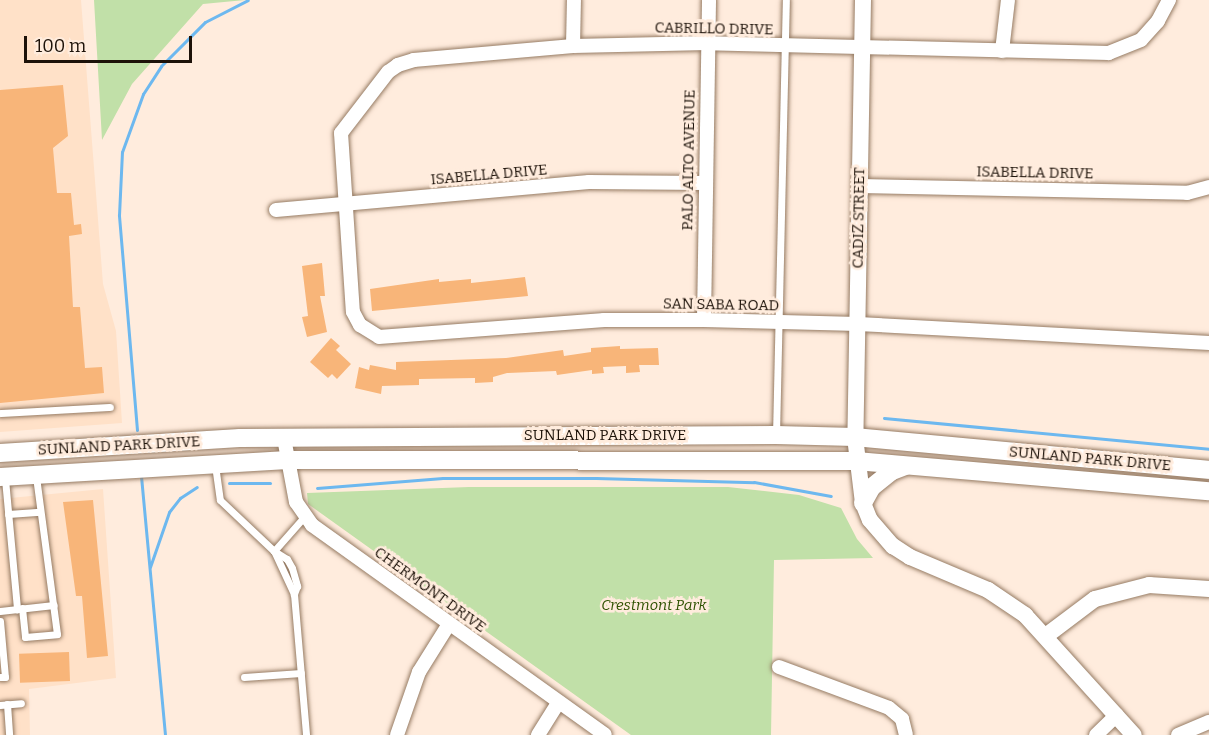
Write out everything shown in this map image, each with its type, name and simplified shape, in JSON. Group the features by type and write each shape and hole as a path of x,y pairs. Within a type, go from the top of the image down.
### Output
{"main road":[{"name":"SUNLAND PARK DRIVE","path":"0,453 284,438 776,435 855,437 1209,470"},
{"name":"SUNLAND PARK DRIVE","path":"2,477 287,460 856,461 1209,491"},
{"path":"863,503 878,482 908,465"}],"street":[{"path":"573,46 574,0"},
{"name":"PALO ALTO AVENUE","path":"704,320 709,0"},
{"name":"CADIZ STREET","path":"863,0 855,437 856,461 863,503 876,528 893,546 910,558 988,590 1047,635 1134,735"},
{"path":"1002,51 1008,0"},
{"name":"CABRILLO DRIVE","path":"344,205 341,134 388,72 414,60 573,46 708,44 1109,53 1141,40 1158,21 1169,0"},
{"name":"ISABELLA DRIVE","path":"276,210 590,182 705,183"},
{"name":"ISABELLA DRIVE","path":"860,186 1187,193 1209,187"},
{"name":"SAN SABA ROAD","path":"344,205 353,312 369,334 379,337 604,320 704,320 858,324 1209,343"},
{"path":"284,438 296,502 304,517"},
{"name":"CHERMONT DRIVE","path":"304,517 605,735"},
{"path":"1047,635 1095,599 1149,585 1209,589"},
{"path":"397,735 419,672 450,624"},
{"path":"779,667 874,702 902,719 906,735"},
{"path":"538,735 559,702"},
{"path":"1096,735 1117,715"},
{"path":"1178,735 1209,722"}],"lane":[{"path":"776,435 786,0"},
{"path":"0,413 110,407"},
{"path":"215,463 215,489 220,500 274,551 294,594 306,735"},
{"path":"2,477 19,608 25,637 57,634 36,474"},
{"path":"8,514 40,512"},
{"path":"274,551 304,517"},
{"path":"0,611 54,605"},
{"path":"0,621 5,677 0,677"},
{"path":"244,677 301,673"},
{"path":"9,735 3,704 21,703"}],"shaded area":[{"path":"0,0 81,0 103,284 116,331 122,423 0,432"},
{"path":"103,489 116,678 29,689 30,735 0,735 0,499"}],"green space":[{"path":"94,0 245,0 203,4 132,84 102,140"},
{"name":"Crestmont Park","path":"469,487 728,487 799,495 841,508 857,539 873,558 774,560 771,735 631,735 308,504 307,493"}],"building":[{"path":"63,85 68,136 53,148 57,193 71,193 74,225 81,224 82,234 69,236 73,307 80,307 85,368 102,367 104,393 0,403 0,90"},
{"path":"322,263 325,296 320,296 327,332 307,337 302,317 308,316 302,266"},
{"path":"525,277 528,296 372,311 370,289 439,279 439,282 471,279 471,283"},
{"path":"331,338 340,346 336,350 351,364 337,379 332,374 328,378 310,362"},
{"path":"620,346 620,349 658,348 659,365 639,365 640,372 626,373 626,366 603,367 604,373 592,374 592,370 557,375 556,371 507,373 493,377 493,382 475,383 475,378 419,379 419,385 382,386 381,394 355,388 359,367 369,370 370,365 396,370 396,362 506,358 563,350 564,356 591,352 591,348"},
{"path":"93,500 108,656 87,658 82,596 76,596 63,502"},
{"path":"69,652 70,681 20,683 19,654"}],"waterway":[{"path":"137,430 119,215 122,152 143,94 161,66 205,22 248,0"},
{"path":"884,418 1209,449"},
{"path":"141,476 165,735"},
{"path":"317,488 443,478 596,478 754,482 831,496"},
{"path":"229,483 270,483"},
{"path":"150,567 169,512 180,498 197,487"}]}
